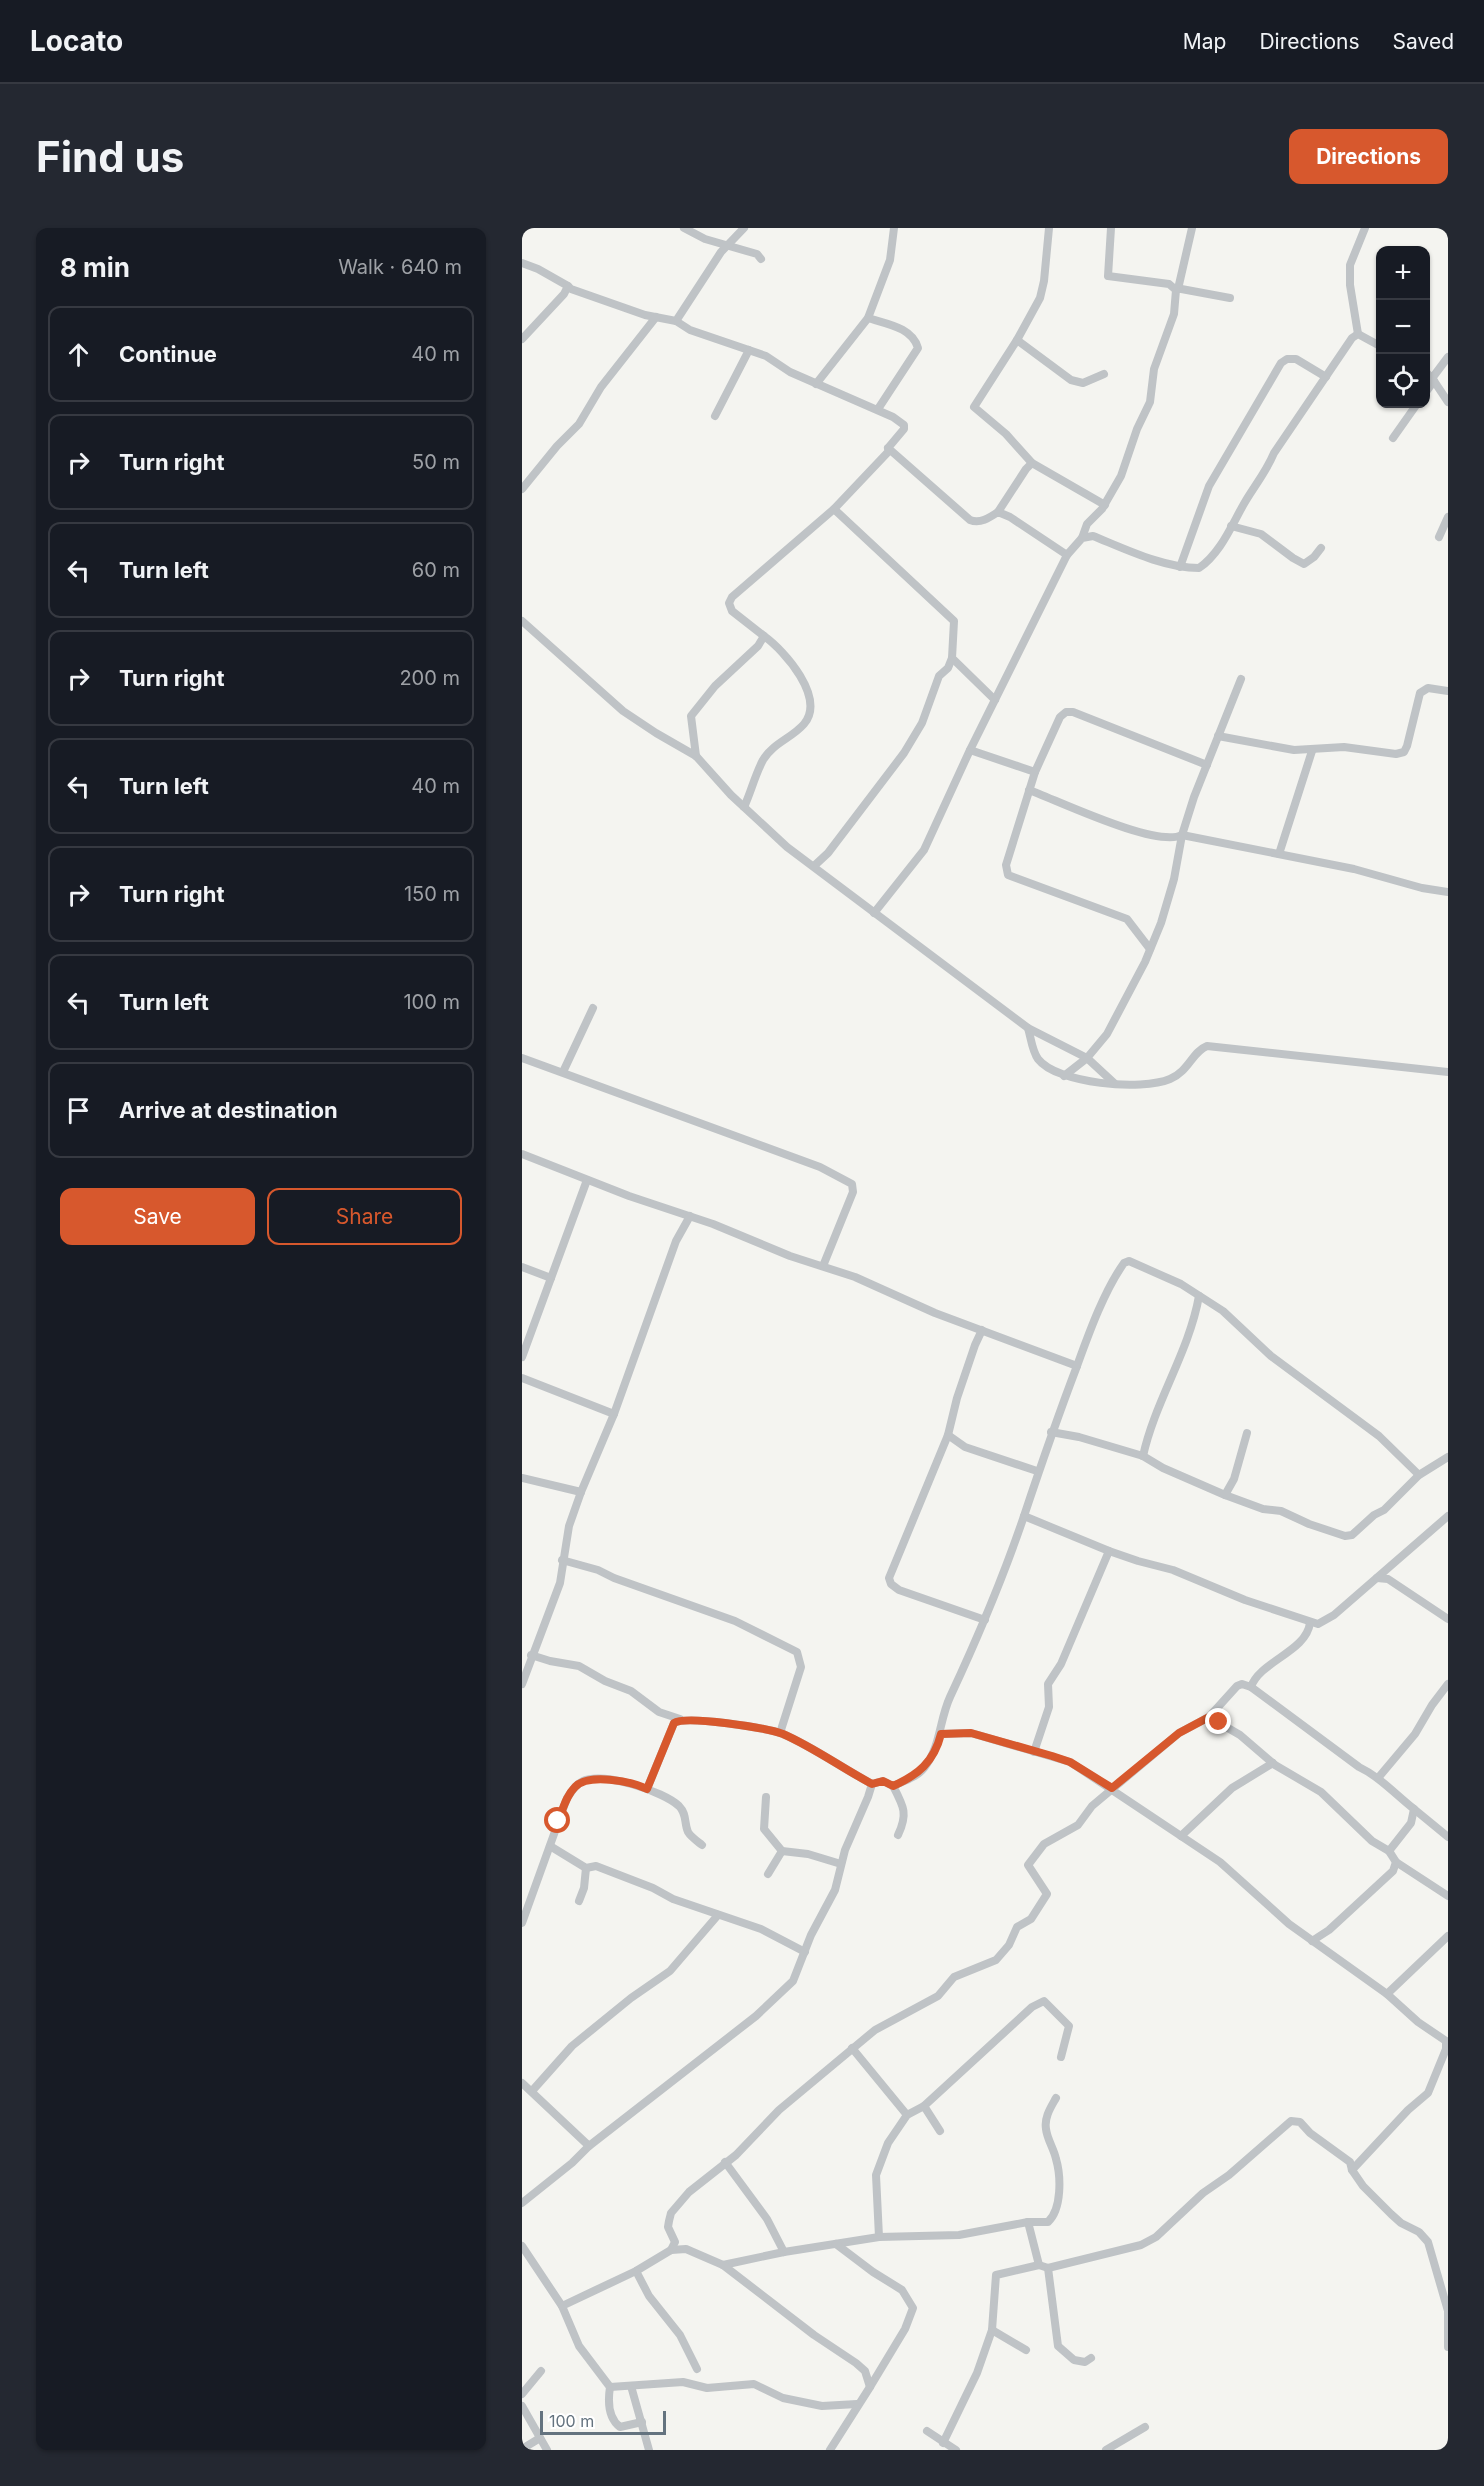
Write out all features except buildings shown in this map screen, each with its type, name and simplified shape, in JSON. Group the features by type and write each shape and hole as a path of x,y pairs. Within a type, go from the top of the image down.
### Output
{"street":[{"path":"684,228 705,239 757,254 761,259"},
{"path":"675,321 721,252 744,228"},
{"path":"816,384 868,318 890,260 894,228"},
{"path":"1049,228 1040,298 1017,340 974,407 1006,435 1032,463 1105,505"},
{"path":"1111,228 1108,276 1156,281 1176,288 1230,298"},
{"path":"874,913 924,850 970,750 1067,555 1082,538 1091,519 1105,505 1125,466 1149,402 1154,369 1174,314 1176,288 1192,228"},
{"path":"1358,334 1350,285 1350,265 1365,228"},
{"path":"522,263 538,269 571,289 645,315 675,321 690,330 766,356 790,372 878,410 904,425 904,429 888,448 889,451 834,509 732,597 729,603 732,611 784,652 812,699 805,723 772,748 763,760 744,807"},
{"path":"522,339 564,294 568,286"},
{"path":"522,489 557,446 579,424 601,387 656,317"},
{"path":"868,318 908,331 918,348 878,410"},
{"path":"1358,334 1376,344"},
{"path":"1082,538 1093,536 1161,563 1180,567 1199,568 1208,562 1266,472 1274,453 1352,338 1358,334"},
{"path":"1017,340 1071,380 1083,383 1104,374"},
{"path":"715,416 749,350"},
{"path":"1430,384 1448,357"},
{"path":"1180,567 1209,486 1281,363 1287,359 1296,359 1326,377"},
{"path":"1430,376 1448,402"},
{"path":"1393,438 1413,408"},
{"path":"888,448 970,520 976,522 998,512 1032,463"},
{"path":"814,866 828,853 904,753 922,723 939,676 948,668 952,658 954,621 834,509"},
{"path":"998,512 1010,517 1067,555"},
{"path":"1439,537 1448,517"},
{"path":"1231,526 1261,534 1304,564 1321,548"},
{"path":"522,621 623,711 696,756 744,807 787,847 1028,1028 1087,1058 1115,1084"},
{"path":"696,756 691,716 716,686 758,646 764,636"},
{"path":"952,658 995,700"},
{"path":"1064,1076 1087,1058 1107,1034 1150,949 1161,923 1174,879 1182,835 1241,679"},
{"path":"1218,736 1294,750 1312,751 1344,747 1396,754 1404,752 1407,746 1420,693 1428,688 1448,691"},
{"path":"1150,949 1127,919 1008,875 1006,865 1029,790 1052,731 1060,717 1066,712 1073,712 1207,765"},
{"path":"970,750 1035,772"},
{"path":"1279,854 1312,751"},
{"path":"1029,790 1128,829 1171,839 1182,835 1279,854 1448,892"},
{"path":"563,1072 592,1008"},
{"path":"1028,1028 1036,1057 1046,1068 1064,1076 1134,1086 1170,1079 1182,1072 1196,1054 1207,1046 1448,1072"},
{"path":"522,1058 820,1167 852,1184 853,1192 823,1266"},
{"path":"522,1154 587,1180 690,1216 769,1248 855,1277 909,1303 1077,1366"},
{"path":"522,1357 587,1180"},
{"path":"522,1684 560,1583 569,1526 581,1492 614,1414 676,1241 690,1216"},
{"path":"893,1786 914,1777 924,1768 939,1742 940,1724 947,1704 985,1620 1024,1516 1051,1432 1093,1324 1124,1263 1129,1261 1150,1269 1181,1284 1224,1311 1271,1356 1354,1416 1394,1449 1419,1475"},
{"path":"522,1267 551,1278"},
{"path":"1143,1456 1162,1397 1196,1315 1199,1296"},
{"path":"982,1330 957,1398 948,1435 892,1568 890,1581 899,1590 985,1620"},
{"path":"522,1378 614,1414"},
{"path":"1051,1432 1079,1437 1143,1456 1163,1468 1225,1495 1263,1509 1281,1511 1309,1524 1345,1536 1352,1535 1374,1515 1384,1510 1419,1475 1448,1457"},
{"path":"1225,1495 1234,1479 1247,1433"},
{"path":"948,1435 965,1446 1037,1471"},
{"path":"522,1478 581,1492"},
{"path":"1024,1516 1109,1551 1173,1570 1212,1584 1224,1592 1318,1624 1334,1615 1448,1516"},
{"path":"1034,1752 1049,1707 1048,1684 1061,1665 1109,1551"},
{"path":"562,1560 598,1570 614,1578 735,1622 797,1652 801,1666 780,1733"},
{"path":"1377,1578 1388,1579 1448,1619"},
{"path":"1251,1687 1261,1672 1275,1664 1306,1635 1310,1623"},
{"path":"531,1655 579,1666 631,1692 659,1712 680,1719 701,1720 780,1733 872,1784 883,1781 893,1786 901,1802 905,1820 898,1835"},
{"path":"674,2248 674,2239 668,2227 671,2213 689,2192 736,2155 779,2110 875,2030 938,1996 954,1977 965,1970 996,1960 1009,1945 1017,1927 1031,1918 1047,1894 1028,1864 1044,1844 1078,1825 1092,1806 1112,1788 1179,1733 1209,1717 1237,1686 1242,1684 1251,1687 1359,1767 1375,1774 1448,1837"},
{"path":"1378,1778 1415,1734 1448,1684"},
{"path":"1209,1717 1240,1735 1273,1763 1321,1792 1372,1841 1389,1851 1396,1862 1448,1896"},
{"path":"647,1789 674,1723 680,1719"},
{"path":"941,1734 971,1733 1070,1762 1220,1862 1312,1941 1387,1994 1418,2022 1446,2041 1440,2067 1428,2093 1408,2110 1352,2170"},
{"path":"1181,1836 1233,1788 1273,1763"},
{"path":"522,1923 567,1798 576,1785 585,1780 619,1781 647,1789 678,1806 685,1815 687,1831 702,1845"},
{"path":"522,2203 589,2146 756,2016 793,1981 835,1890 841,1864 872,1784"},
{"path":"766,1797 764,1829 782,1851 808,1854 841,1864"},
{"path":"1389,1851 1411,1823 1414,1809"},
{"path":"550,1846 586,1868 596,1866 718,1915 761,1929 805,1952"},
{"path":"768,1874 782,1851"},
{"path":"1312,1941 1329,1930 1393,1872 1396,1862"},
{"path":"579,1901 584,1888 586,1868"},
{"path":"532,2091 572,2046 631,1998 670,1971 718,1915"},
{"path":"1387,1994 1448,1936"},
{"path":"879,2237 876,2175 888,2143 907,2115 924,2106 1032,2007 1044,2001 1069,2026 1061,2057"},
{"path":"852,2048 907,2115"},
{"path":"522,2083 589,2146"},
{"path":"723,2265 784,2252 879,2237 959,2235 1028,2222 1048,2222 1053,2218 1058,2201 1058,2163 1046,2129 1046,2120 1056,2098"},
{"path":"924,2106 940,2131"},
{"path":"943,2443 976,2373 992,2330 996,2275 1039,2265 1048,2268 1141,2245 1156,2237 1203,2193 1229,2175 1291,2121 1300,2122 1310,2133 1350,2162 1352,2170 1363,2186 1401,2223 1419,2232 1428,2242 1448,2311 1448,2347"},
{"path":"725,2162 767,2218 784,2252"},
{"path":"1028,2222 1039,2265"},
{"path":"830,2450 905,2329 913,2308 902,2290 873,2272 836,2244"},
{"path":"522,2246 562,2306 579,2346 610,2387 611,2413 617,2426 627,2427 642,2422"},
{"path":"562,2306 636,2271 674,2248 686,2249 723,2265 862,2368 870,2387"},
{"path":"1048,2268 1058,2346 1074,2360 1085,2362 1091,2358"},
{"path":"636,2271 649,2296 680,2335 697,2369"},
{"path":"992,2330 1026,2350"},
{"path":"522,2394 541,2372"},
{"path":"610,2387 683,2382 707,2388 754,2384 783,2398 822,2406 857,2404"},
{"path":"631,2386 650,2450"},
{"path":"522,2406 547,2450"},
{"path":"1106,2450 1145,2427"},
{"path":"927,2431 956,2450"},
{"path":"522,2450 540,2438"}],"route":[{"path":"558,1821 567,1798 576,1785 585,1780 619,1781 647,1789 674,1723 680,1719 701,1720 780,1733 872,1784 883,1781 893,1786 914,1777 924,1768 941,1734 971,1733 1070,1762 1112,1788 1179,1733 1209,1717 1219,1722"}]}
